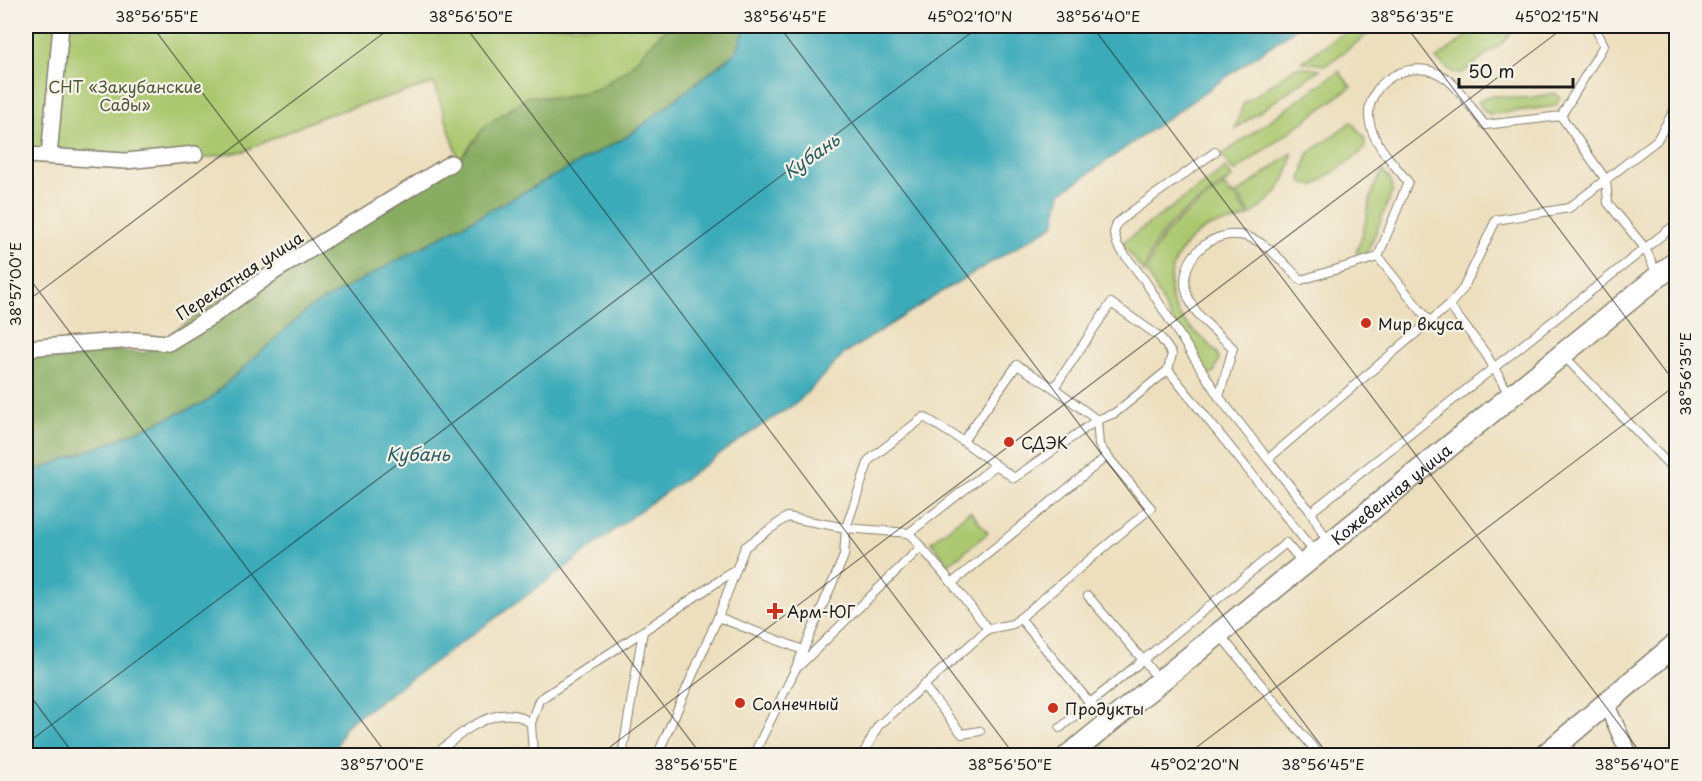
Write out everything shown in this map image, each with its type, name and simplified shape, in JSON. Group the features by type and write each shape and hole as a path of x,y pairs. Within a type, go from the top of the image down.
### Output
{"main road":[{"name":"Кожевенная улица","path":"1068,756 1677,262"},
{"path":"1544,756 1677,644"}],"street":[{"path":"50,150 61,26"},
{"path":"26,155 50,150 126,161 195,154"},
{"name":"Перекатная улица","path":"26,348 134,340 168,343 214,315 277,270 451,164"},
{"path":"1606,704 1630,756"}],"lane":[{"path":"1561,116 1604,45 1594,26"},
{"path":"1378,258 1408,182 1374,138 1370,122 1370,106 1376,91 1387,78 1401,70 1418,68 1433,71 1448,79 1485,125 1561,116"},
{"path":"1268,459 1449,305 1462,288 1496,220 1569,208 1657,140 1677,107"},
{"path":"1561,116 1606,180 1608,203 1645,248 1658,277"},
{"path":"1215,152 1135,208 1117,223 1114,233 1118,246 1145,281 1219,397 1311,512 1316,554"},
{"path":"1311,512 1677,224"},
{"path":"1219,397 1233,348 1197,313 1189,300 1185,285 1187,269 1194,255 1205,243 1219,236 1234,234 1250,237 1263,245 1301,280 1378,258"},
{"path":"1378,258 1429,321"},
{"path":"753,756 795,670 844,556 846,528 869,460 924,417 963,441 1014,478 1097,420 1115,413 1168,370 1172,354 1160,337 1111,303 1054,388"},
{"path":"1449,305 1495,368 1511,397"},
{"path":"1563,355 1677,472"},
{"path":"862,756 878,726 988,629 1013,624 1151,508 1099,445 1097,420 1054,388 1017,365 963,441"},
{"path":"1168,370 1316,554"},
{"path":"952,583 1107,456"},
{"path":"657,756 718,616 745,547 787,517 846,528 909,533 996,465"},
{"path":"909,533 988,629"},
{"path":"1060,728 1286,543 1316,554"},
{"path":"795,670 921,547"},
{"path":"533,756 531,723 538,700 734,572"},
{"path":"1088,596 1160,681"},
{"path":"718,616 803,650"},
{"path":"1020,618 1108,723"},
{"path":"622,756 642,631"},
{"path":"1218,633 1320,756"},
{"path":"923,686 962,734 980,731"},
{"path":"434,756 454,738 489,717 513,715 531,723"}],"green space":[{"name":"СНТ «Закубанские Сады»","path":"26,26 704,26 463,172 434,83 321,117 245,151 201,159 126,164 26,160"},
{"path":"668,26 746,26 736,52 628,136 309,308 206,402 111,442 26,474 26,357 116,351 145,353 249,277 291,262 454,167 485,126 529,96 560,98 597,89 628,69"},
{"path":"1352,26 1379,26 1326,65 1302,62"},
{"path":"1481,26 1514,26 1514,29 1506,40 1462,73 1454,73 1436,59"},
{"path":"1296,67 1320,69 1235,129 1243,104"},
{"path":"1339,71 1351,87 1234,172 1222,155"},
{"path":"1555,93 1560,97 1556,106 1492,114 1486,113 1478,102 1488,96 1525,98"},
{"path":"1351,122 1365,139 1362,152 1314,186 1304,184 1301,180 1308,154"},
{"path":"1292,153 1284,181 1273,196 1251,215 1237,194"},
{"path":"1226,168 1232,178 1190,207 1167,228 1157,241 1144,273 1122,243"},
{"path":"1383,171 1391,181 1393,190 1369,249 1363,255 1358,254 1356,252 1373,191"},
{"path":"1224,186 1231,195 1233,193 1249,216 1210,226 1194,237 1177,258 1170,283 1175,308 1183,320 1217,353 1219,359 1214,373 1211,374 1205,370 1168,313 1147,272 1152,257 1167,232 1187,213"},
{"path":"970,511 988,533 949,564 931,542"}],"water":[{"name":"Кубань","path":"746,26 1299,26 1061,193 1054,225 941,292 844,354 798,402 635,514 568,566 345,726 333,755 26,755 26,474 111,442 206,402 309,308 628,136 736,52"}],"place":[{"name":"Мир вкуса","path":"1366,323"},
{"name":"СДЭК","path":"1009,442"},
{"name":"Арм-ЮГ","path":"775,611"},
{"name":"Солнечный","path":"740,703"},
{"name":"Продукты","path":"1053,708"}]}
